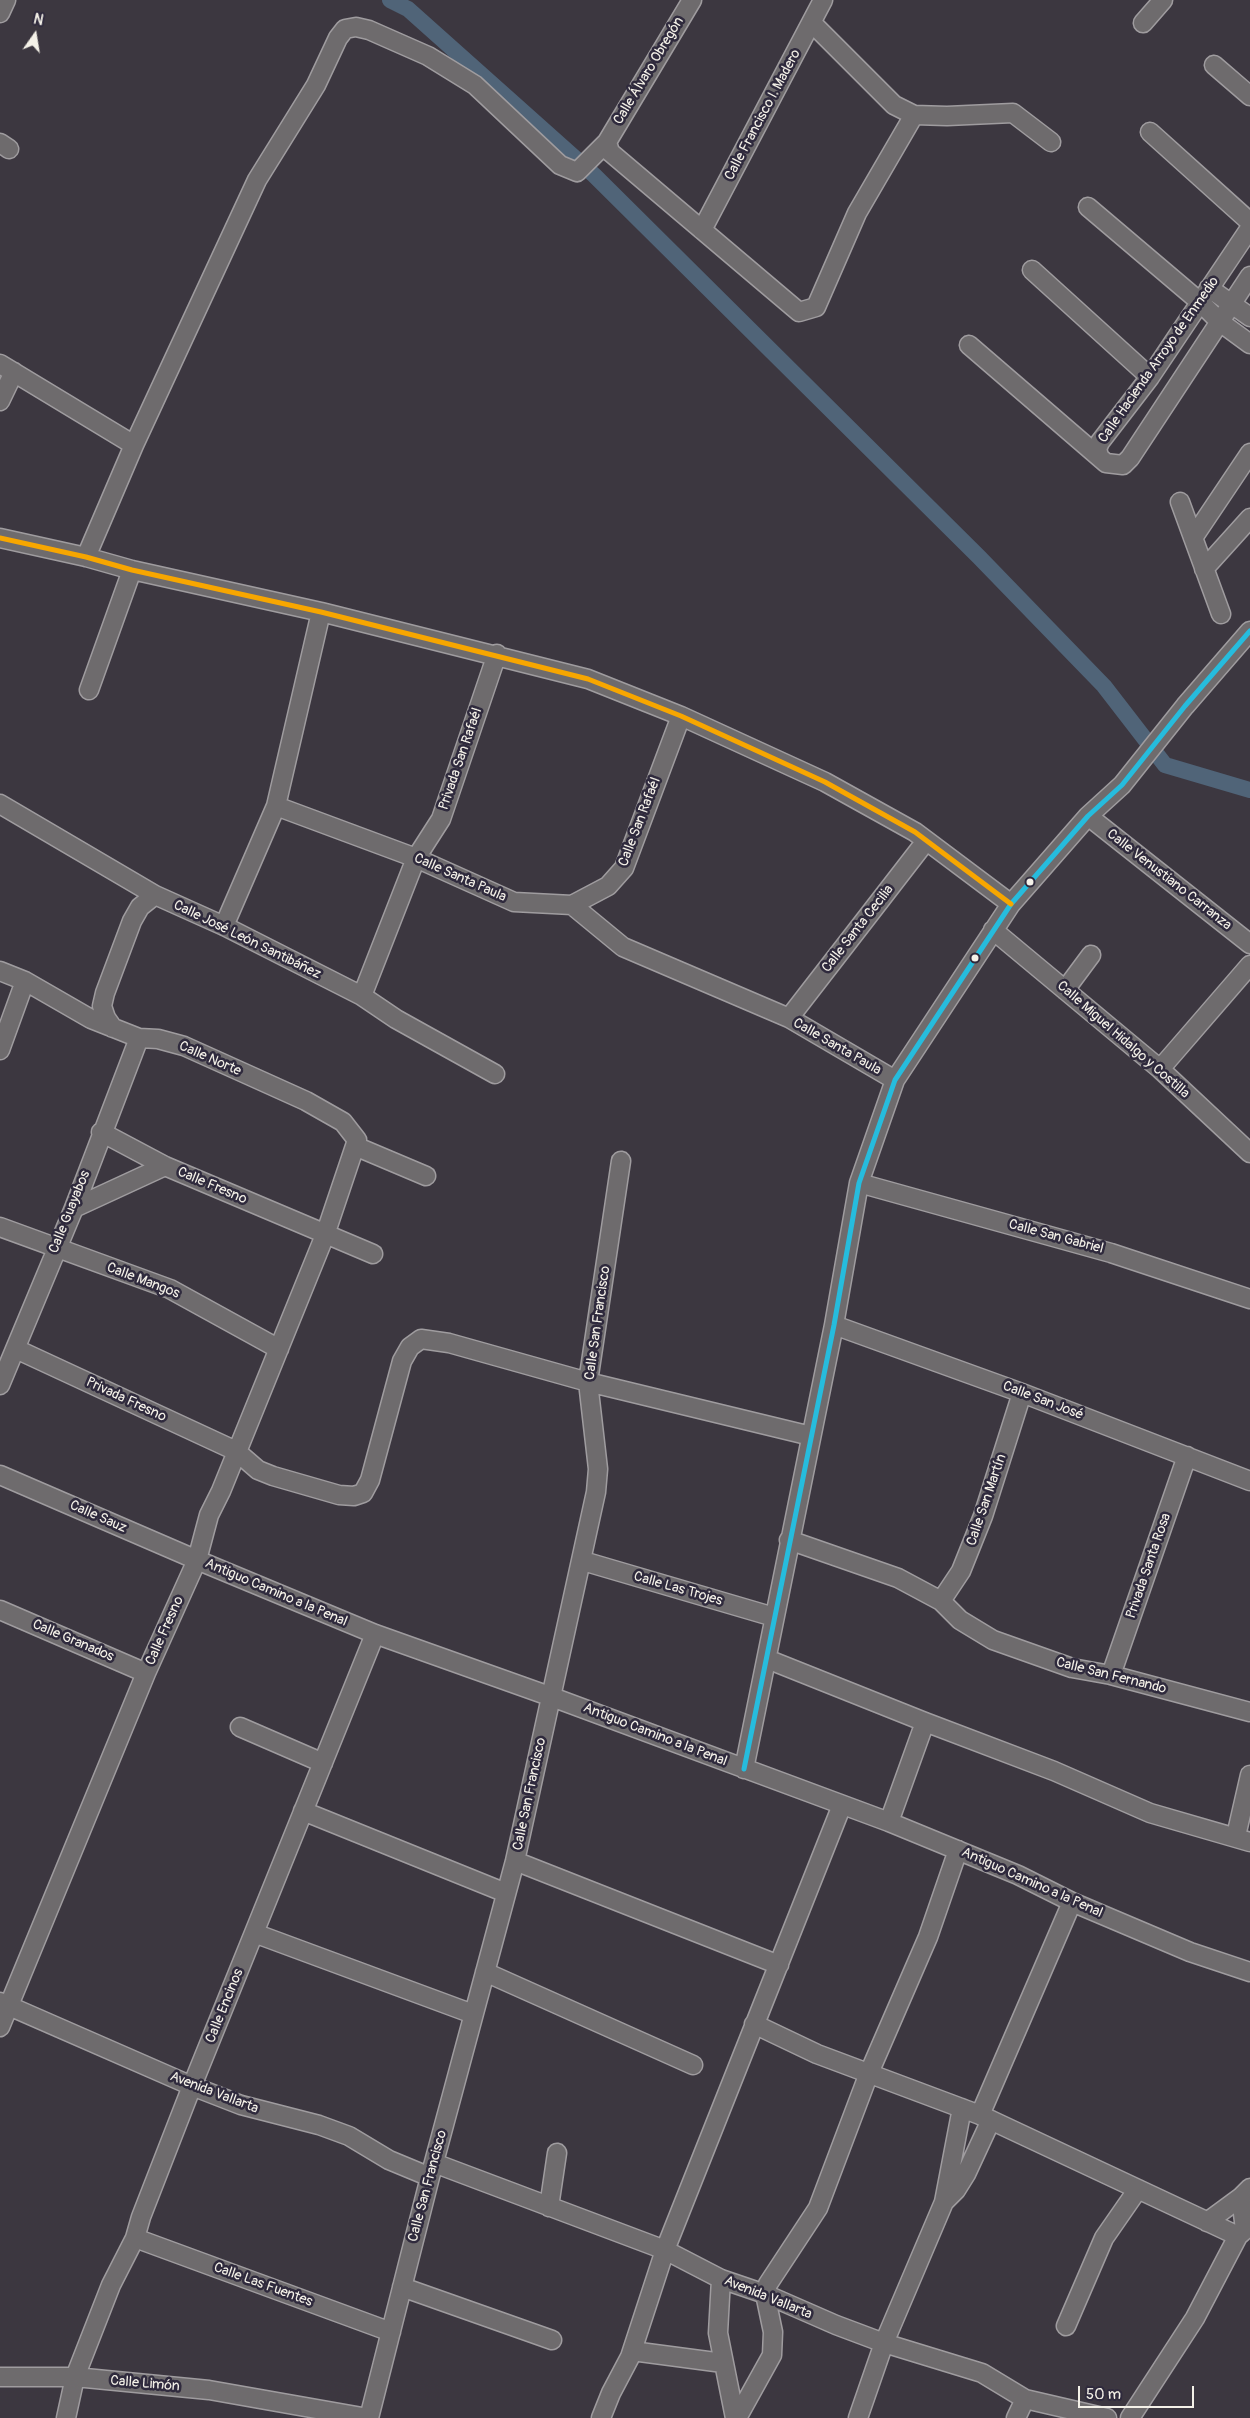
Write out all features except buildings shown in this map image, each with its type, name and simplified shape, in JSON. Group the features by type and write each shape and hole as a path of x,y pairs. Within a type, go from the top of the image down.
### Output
{"street":[{"path":"0,12 6,0"},
{"name":"Calle Álvaro Obregón","path":"134,445 257,180 316,85 338,38 346,29 356,27 368,30 428,56 475,85 560,165 577,172 602,148 692,0"},
{"name":"Calle Francisco I. Madero","path":"702,230 823,0"},
{"path":"1142,23 1163,0"},
{"path":"812,23 894,105 914,115 947,116 1013,113 1051,142"},
{"path":"1214,65 1250,96"},
{"path":"602,148 610,152 799,312 816,307 857,213 914,115"},
{"path":"1150,132 1250,222"},
{"path":"1088,207 1205,295 1232,304 1250,317"},
{"name":"Calle Hacienda Arroyo de Enmedio","path":"1250,228 1150,377 1100,442 1097,449 1099,456 1106,464 1122,465 1130,458 1250,276"},
{"path":"1032,270 1150,377"},
{"path":"1205,295 1220,322 1250,344"},
{"path":"969,345 1099,456"},
{"path":"0,401 7,368 134,445 86,557"},
{"path":"1194,538 1250,453"},
{"path":"1180,502 1221,614"},
{"path":"1204,569 1250,518"},
{"path":"2,543 86,557 132,570 497,654 588,679 681,716 825,782 915,832 1011,904"},
{"path":"89,690 132,570"},
{"path":"224,926 276,806 321,612"},
{"path":"744,1769 834,1325 859,1183 895,1080 1011,904 1088,816 1122,786 1138,764 1250,632"},
{"name":"Privada San Rafaél","path":"416,858 441,819 497,654"},
{"name":"Calle San Rafaél","path":"572,905 608,886 624,868 681,716"},
{"name":"Calle José León Santibáñez","path":"0,804 155,895 224,926 362,996 396,1019 495,1074"},
{"name":"Calle Santa Paula","path":"276,806 416,858 514,902 572,905 623,947 789,1018 895,1080"},
{"name":"Calle Venustiano Carranza","path":"1088,816 1250,944"},
{"name":"Calle Santa Cecilia","path":"789,1018 926,841"},
{"path":"362,996 416,858"},
{"path":"113,1028 106,1018 102,1006 105,993 132,921 140,907 155,895"},
{"name":"Calle Miguel Hidalgo y Costilla","path":"993,930 1160,1069 1250,1153"},
{"path":"1065,990 1091,955"},
{"path":"1160,1069 1250,965"},
{"name":"Calle Norte","path":"0,971 26,981 91,1019 139,1038 158,1039 184,1046 306,1101 343,1122 356,1143"},
{"path":"0,1050 26,981"},
{"path":"70,1006 83,1003 105,993"},
{"name":"Calle Guayabos","path":"0,1385 55,1249 74,1208 139,1038"},
{"name":"Calle Fresno","path":"102,1132 165,1166 373,1254"},
{"path":"356,1143 426,1176"},
{"name":"Calle Fresno","path":"0,2027 4,2004 146,1673 197,1560 209,1515 325,1235 356,1143"},
{"name":"Calle San Francisco","path":"368,2418 473,2014 515,1861 583,1560 596,1492 598,1469 588,1382 621,1161"},
{"path":"74,1208 165,1166"},
{"name":"Calle San Gabriel","path":"859,1183 1111,1253 1250,1299"},
{"name":"Calle Mangos","path":"0,1226 55,1249 170,1289 279,1349"},
{"name":"Calle San José","path":"834,1325 1022,1393 1250,1481"},
{"name":"Privada Fresno","path":"16,1349 236,1451 258,1470 295,1484 339,1495 354,1496 363,1493 370,1480 402,1360 410,1347 421,1339 449,1343 588,1382"},
{"path":"588,1382 811,1436"},
{"name":"Calle San Martín","path":"941,1601 961,1571 983,1516 1022,1393"},
{"name":"Privada Santa Rosa","path":"1111,1675 1187,1456"},
{"name":"Calle Sauz","path":"0,1475 197,1560"},
{"name":"Calle San Fernando","path":"789,1540 898,1578 941,1601 960,1620 993,1640 1072,1668 1111,1675 1250,1711"},
{"name":"Antiguo Camino a la Penal","path":"197,1560 375,1634 552,1697 889,1822 1018,1874 1072,1902 1190,1952 1250,1972"},
{"name":"Calle Las Trojes","path":"583,1560 774,1617"},
{"name":"Calle Granados","path":"0,1610 146,1673"},
{"name":"Calle Encinos","path":"66,2418 75,2377 111,2284 135,2238 141,2217 192,2086 375,1634"},
{"path":"767,1659 1054,1771 1150,1813 1243,1839 1250,1775"},
{"path":"889,1822 926,1722"},
{"path":"240,1728 323,1763"},
{"path":"601,2418 611,2392 632,2351 665,2250 842,1805"},
{"path":"303,1811 506,1894"},
{"path":"736,2418 772,2355 773,2332 765,2294 771,2278 818,2208 869,2073 928,1937 958,1850"},
{"path":"515,1861 779,1965"},
{"path":"944,2202 956,2190 966,2174 986,2117 1072,1902"},
{"path":"254,1933 473,2014"},
{"path":"485,1972 693,2065"},
{"name":"Avenida Vallarta","path":"4,2004 192,2086 241,2105 334,2130 350,2136 389,2160 432,2170 548,2208 665,2250 721,2279 765,2294 836,2325 884,2343 982,2373 1025,2399 1107,2418"},
{"path":"754,2024 817,2054 986,2117 1207,2222 1244,2232"},
{"path":"858,2418 884,2343 944,2202 962,2108"},
{"path":"548,2208 558,2153"},
{"path":"1066,2326 1104,2238 1138,2189"},
{"path":"1207,2222 1245,2192"},
{"path":"1130,2418 1195,2318 1244,2232 1245,2192"},
{"name":"Calle Las Fuentes","path":"135,2238 390,2332"},
{"path":"721,2279 718,2333 736,2418"},
{"path":"402,2287 552,2340"},
{"path":"632,2351 723,2363"},
{"name":"Calle Limón","path":"0,2377 75,2377 208,2390 368,2418"},
{"path":"1016,2418 1025,2399"},
{"path":"289,2404 305,2418"}],"waterway":[{"path":"390,0 408,9 594,175 979,557 1104,686 1165,765 1250,790"}],"transit line":[{"path":"0,538 86,557 132,570 321,612 588,679 681,716 825,782 915,832 1011,904"},
{"path":"744,1769 834,1325 859,1183 895,1080 1011,904 1088,816 1122,785 1185,706 1250,631"}]}
